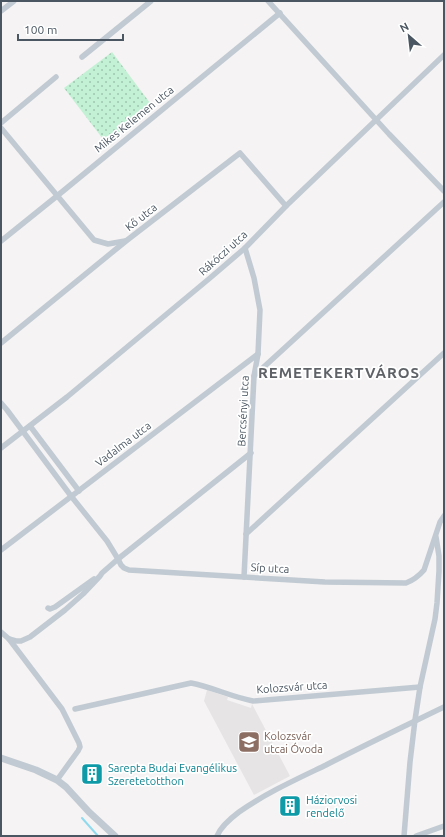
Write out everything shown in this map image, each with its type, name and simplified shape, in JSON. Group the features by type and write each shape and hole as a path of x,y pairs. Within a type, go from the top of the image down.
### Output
{"street":[{"path":"1,11 14,1"},
{"path":"82,57 151,1"},
{"path":"268,1 376,120 444,191"},
{"name":"Mikes Kelemen utca","path":"1,241 280,13"},
{"name":"Rákóczi utca","path":"1,448 103,367 245,248 286,206 444,55"},
{"path":"1,123 56,77"},
{"path":"1,128 94,240 108,244 126,241"},
{"name":"Kő utca","path":"1,343 126,241 240,153 286,206"},
{"path":"254,376 444,202"},
{"name":"Bercsényi utca","path":"244,577 254,376 258,354 260,310 254,278 245,248"},
{"path":"246,534 444,353"},
{"name":"Vadalma utca","path":"1,550 258,354"},
{"path":"1,403 107,541 118,559"},
{"path":"30,426 79,491"},
{"path":"48,608 50,609 55,607 102,573 251,453"},
{"path":"439,556 437,552 429,552 440,522 444,516"},
{"path":"404,836 410,762 420,687 441,586 439,556 435,535"},
{"name":"Síp utca","path":"118,559 120,565 129,570 330,582 406,583 414,581 419,577 424,570 429,552"},
{"path":"8,640 21,641 30,638 83,594 102,573"},
{"path":"1,632 62,709 79,743 80,747 78,751 57,780"},
{"name":"Kolozsvár utca","path":"74,709 191,683 253,701 420,687"},
{"path":"217,836 218,832 227,822 254,802 304,775 444,706"},
{"path":"1,758 36,770 57,780 66,787 89,812 115,836"},
{"path":"416,836 444,826"}],"shaded area":[{"name":"Kolozsvár utcai Óvoda","path":"207,690 228,697 227,700 251,708 252,704 290,776 254,795 204,701"}],"green space":[{"path":"112,52 153,107 106,143 64,88"}],"waterway":[{"path":"82,818 98,836"}],"place":[{"name":"Kolozsvár utcai Óvoda","path":"249,742"},
{"name":"Sarepta Budai Evangélikus Szeretetotthon","path":"92,774"},
{"name":"Háziorvosi rendelő","path":"290,806"}],"district":[{"name":"REMETEKERTVÁROS","path":"339,373"}]}
